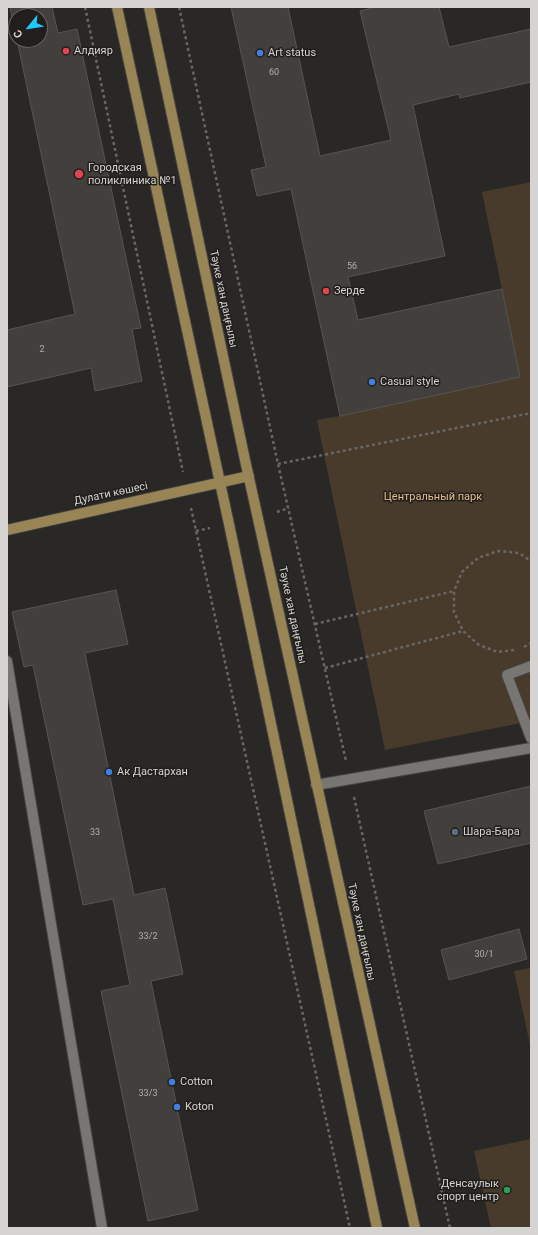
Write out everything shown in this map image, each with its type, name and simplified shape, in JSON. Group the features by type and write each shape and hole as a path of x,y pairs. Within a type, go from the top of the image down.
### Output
{"main road":[{"path":"117,7 231,532 377,1228"},
{"name":"Тәуке хан даңғылы","path":"149,7 316,785 415,1228"},
{"name":"Дулати көшесі","path":"7,530 249,476"}],"street":[{"path":"7,661 102,1228"},
{"path":"531,666 507,675 531,738"},
{"path":"316,785 531,748"}],"path":[{"path":"85,7 187,490 350,1228"},
{"path":"179,7 278,464 450,1228"},
{"path":"278,464 531,413"},
{"path":"531,560 519,554 498,551 478,558 462,572 454,591 454,612 463,631 479,645 498,652 519,650 531,643"},
{"path":"315,624 454,591"},
{"path":"325,668 463,631"}],"green space":[{"name":"Центральный парк","path":"531,182 531,721 385,750 317,420 520,377 482,192"},
{"path":"531,968 531,1049 514,971"},
{"name":"Денсаулык спорт центр","path":"531,1139 531,1228 491,1228 474,1151"}],"building":[{"path":"52,7 58,33 77,29 141,328 132,329 142,381 95,391 91,368 7,387 7,330 75,314 19,48 48,48 48,8 10,8"},
{"path":"231,7 288,7 320,156 391,140 360,11 376,7 439,7 449,47 531,29 531,82 460,98 459,94 413,105 445,256 348,277 358,320 502,289 520,377 340,416 291,189 257,196 251,170 266,167"},
{"path":"116,590 128,644 85,653 134,895 165,888 183,974 151,981 198,1210 148,1221 101,991 130,985 113,899 83,905 33,665 24,667 12,612"},
{"path":"531,786 531,843 438,864 424,811"},
{"path":"519,929 527,959 449,980 441,950"}],"place":[{"name":"Алдияр","path":"66,51"},
{"name":"Art status","path":"260,53"},
{"name":"Городская поликлиника №1","path":"79,174"},
{"name":"Зерде","path":"326,291"},
{"name":"Casual style","path":"372,382"},
{"name":"Ак Дастархан","path":"109,772"},
{"name":"Шара-Бара","path":"455,832"},
{"name":"Cotton","path":"172,1082"},
{"name":"Koton","path":"177,1107"},
{"name":"Денсаулык спорт центр","path":"507,1190"}]}
